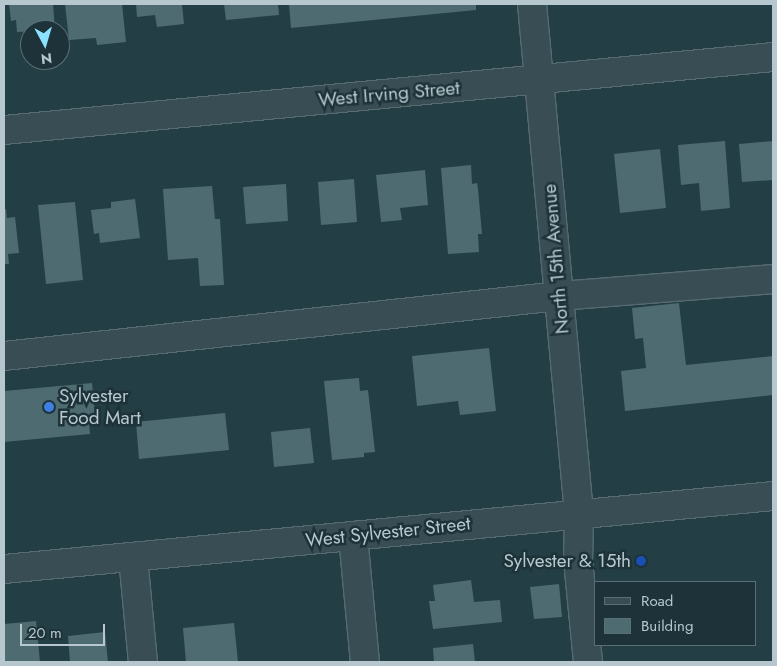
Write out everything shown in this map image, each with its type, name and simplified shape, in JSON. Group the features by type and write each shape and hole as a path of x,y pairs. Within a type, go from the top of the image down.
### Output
{"street":[{"name":"North 15th Avenue","path":"532,4 579,514 578,560 588,662"},
{"name":"West Irving Street","path":"4,130 773,57"},
{"path":"4,356 559,296 773,279"},
{"name":"West Sylvester Street","path":"4,569 773,496"},
{"path":"353,536 365,662"},
{"path":"133,557 143,662"}],"building":[{"path":"9,4 53,4 54,20 20,20 20,32 17,32 16,20 11,21"},
{"path":"65,4 122,4 126,42 97,45 96,38 70,40 70,20 67,20"},
{"path":"136,4 182,4 184,24 157,27 155,15 137,17"},
{"path":"224,4 278,4 279,15 226,20"},
{"path":"289,4 476,4 476,10 291,28"},
{"path":"725,141 730,208 701,211 699,183 681,185 678,145"},
{"path":"773,141 773,180 742,182 739,144"},
{"path":"660,149 666,208 620,213 614,154"},
{"path":"471,165 472,184 477,183 478,189 482,234 478,234 479,252 448,254 441,168"},
{"path":"425,170 428,205 400,208 402,220 381,222 376,175"},
{"path":"354,179 357,222 321,225 318,182"},
{"path":"286,184 288,221 246,224 243,187"},
{"path":"212,186 215,219 220,219 224,285 200,286 198,258 168,260 163,189"},
{"path":"135,199 140,238 100,243 99,233 94,234 91,210 111,208 111,202"},
{"path":"75,202 83,280 46,284 38,205"},
{"path":"4,209 6,209 7,218 15,217 19,253 8,254 9,264 4,264"},
{"path":"679,303 686,365 773,356 773,395 625,411 621,371 646,368 643,338 635,339 632,308"},
{"path":"489,348 496,411 460,415 458,401 417,406 412,356"},
{"path":"359,378 360,391 368,390 375,452 364,453 364,457 332,460 324,381"},
{"name":"Sylvester Food Mart","path":"92,383 96,423 89,423 90,434 4,442 4,391"},
{"path":"225,413 229,450 139,459 136,422"},
{"path":"310,428 314,463 274,467 271,432"},
{"path":"471,580 474,602 500,600 502,622 433,629 429,601 435,601 433,585"},
{"path":"559,584 562,617 534,619 530,587"},
{"path":"36,621 40,662 4,662 4,624"},
{"path":"234,623 238,662 186,662 183,628"},
{"path":"105,632 108,662 70,662 68,636"},
{"path":"473,644 475,662 434,662 433,648"}],"place":[{"name":"Sylvester Food Mart","path":"49,407"},
{"name":"Sylvester & 15th","path":"641,561"}]}
